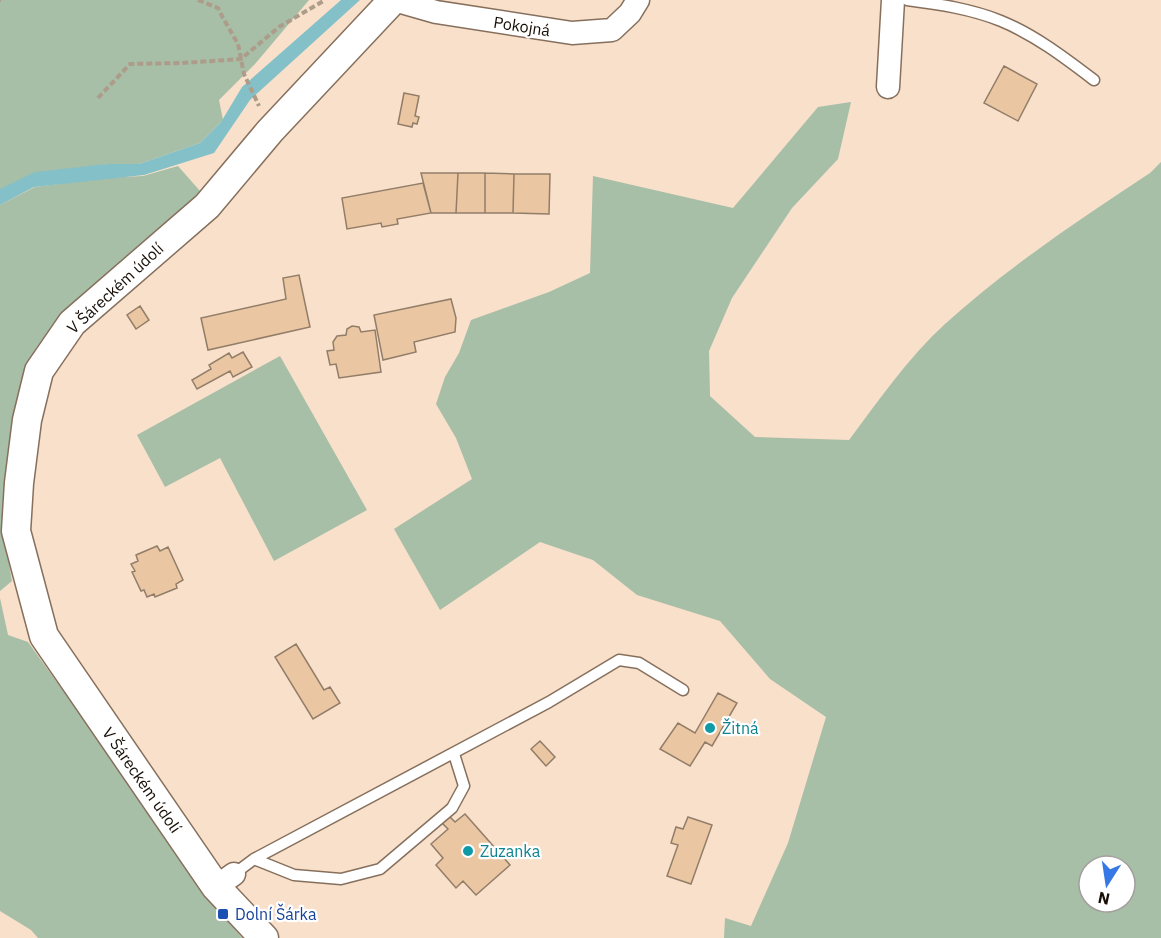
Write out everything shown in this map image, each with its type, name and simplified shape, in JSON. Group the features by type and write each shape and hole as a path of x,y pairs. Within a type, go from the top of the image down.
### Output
{"street":[{"name":"Pokojná","path":"393,0 436,12 572,33 612,30 630,13 638,0"},
{"name":"V Šáreckém údolí","path":"264,938 225,880 44,636 16,531 27,420 39,371 72,323 207,206 270,131 393,0"},
{"path":"888,87 893,0"}],"lane":[{"path":"907,0 943,4 1000,21 1055,50 1094,80"},
{"path":"225,880 254,859 454,754 549,702 619,660 639,663 683,690"},
{"path":"254,859 294,875 341,879 380,869 452,808 464,786 454,754"}],"path":[{"path":"198,0 218,8 238,44 244,74 261,109"},
{"path":"98,98 130,64 241,59 279,27 325,0"}],"green space":[{"path":"0,0 309,0 255,64 219,100 223,120 200,143 139,164 107,164 0,190"},
{"path":"851,102 838,159 792,208 732,298 709,351 710,396 755,437 849,440 906,365 945,324 1019,264 1150,173 1161,162 1161,938 724,938 725,918 751,926 788,843 826,717 770,679 720,621 637,595 593,560 540,542 440,610 394,529 472,479 456,438 436,404 445,377 459,353 471,320 549,292 590,273 593,176 733,208 818,107"},
{"path":"178,166 200,191 182,210 55,323 36,348 24,371 3,529 12,581 0,591 0,205 35,187 104,178 143,176"},
{"path":"280,356 367,510 274,561 220,458 165,487 137,435"},
{"path":"0,598 8,635 28,642 184,859 187,872 242,938 38,938 31,930 0,911"}],"water":[{"path":"341,0 360,0 250,100 214,153 144,175 34,187 0,205 0,189 35,172 107,164 139,164 200,143 221,122 242,87"}],"building":[{"path":"1004,66 1037,84 1018,121 984,103"},
{"path":"404,93 419,96 415,116 419,117 417,124 413,123 412,127 398,124"},
{"path":"421,173 458,173 456,213 431,213"},
{"path":"458,173 485,173 485,213 456,213"},
{"path":"485,173 514,174 513,213 485,213"},
{"path":"514,174 550,174 549,214 513,213"},
{"path":"423,183 431,213 397,219 398,224 382,227 381,223 347,229 342,198"},
{"path":"299,275 310,327 208,350 201,318 286,299 283,278"},
{"path":"451,299 456,318 455,332 414,342 416,352 383,360 374,315"},
{"path":"140,306 149,320 136,329 127,315"},
{"path":"352,326 359,327 361,332 375,330 381,372 339,378 336,364 330,365 327,351 334,350 333,342 337,336 346,335 347,329"},
{"path":"243,352 252,367 233,377 230,371 197,389 192,380 211,369 209,365 229,353 232,358"},
{"path":"157,546 160,551 168,547 183,580 176,584 177,588 155,597 154,594 147,597 144,590 141,591 132,572 135,571 131,564 138,561 136,555"},
{"path":"296,644 324,690 330,687 340,703 313,719 275,657"},
{"name":"Žitná","path":"718,693 737,703 712,746 705,742 690,766 660,749 678,723 695,733"},
{"path":"540,741 555,757 546,766 531,749"},
{"name":"Zuzanka","path":"465,814 510,865 476,895 463,881 456,888 436,865 443,858 431,844 448,829 441,822 449,816 455,822"},
{"path":"688,817 712,825 691,884 667,876 678,845 671,843 676,827 683,829"}],"place":[{"name":"Žitná","path":"710,728"},
{"name":"Zuzanka","path":"468,851"},
{"name":"Dolní Šárka","path":"223,914"}]}
